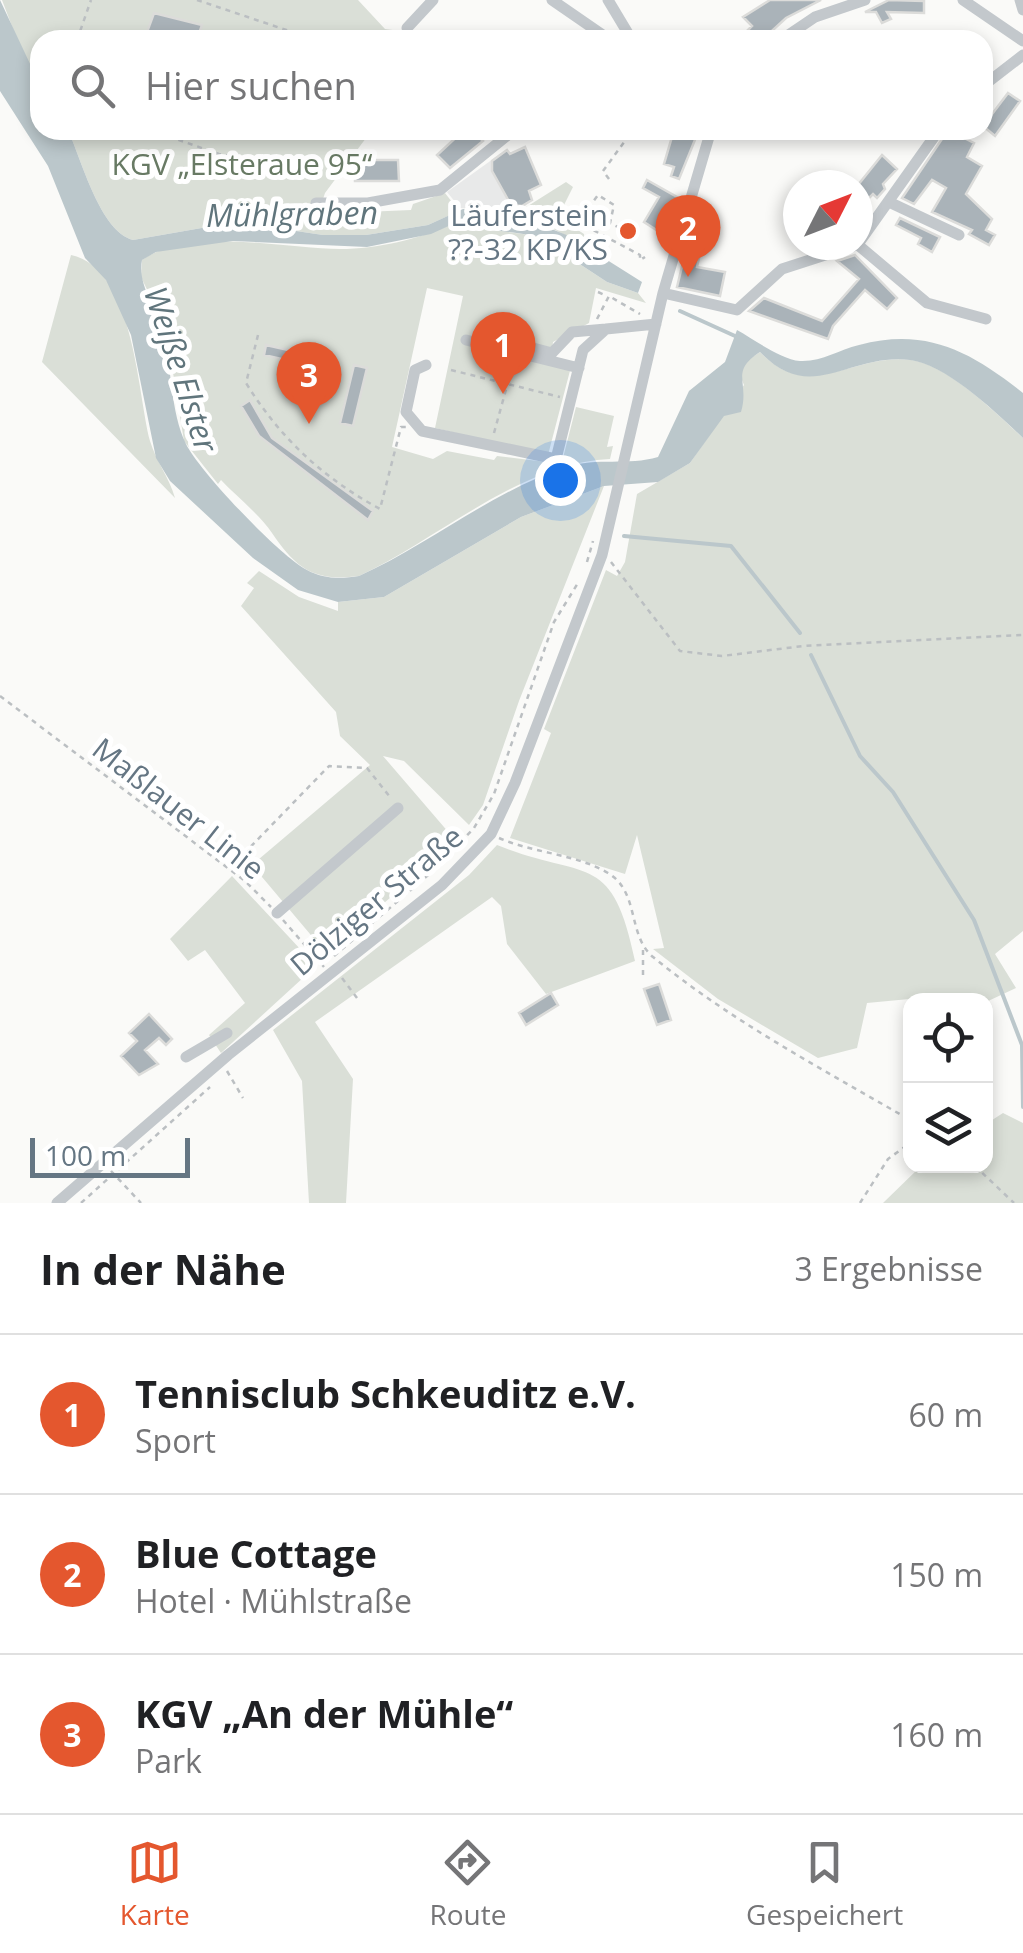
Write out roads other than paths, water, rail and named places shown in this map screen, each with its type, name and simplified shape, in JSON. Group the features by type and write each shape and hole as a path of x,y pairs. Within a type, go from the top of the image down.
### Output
{"street":[{"path":"407,28 433,0"},
{"path":"552,0 592,30"},
{"path":"608,0 626,30"},
{"path":"796,30 815,18 866,0"},
{"path":"963,0 1023,41"},
{"path":"1020,0 1023,10"},
{"path":"993,78 1023,55"},
{"path":"316,203 357,204 440,190 502,140"},
{"name":"Dölziger Straße","path":"57,1203 108,1167 220,1061 329,967 442,885 490,834 522,767 602,555 653,322 708,140"},
{"path":"873,225 932,140"},
{"path":"891,203 960,235"},
{"path":"873,258 927,303 986,320"},
{"path":"663,293 738,310 782,269 810,260"},
{"path":"466,340 552,353 572,332 653,322"},
{"path":"426,365 415,370 406,412 422,430 556,459 583,350 606,328"},
{"path":"519,349 579,368"},
{"path":"278,913 398,808"},
{"path":"186,1056 221,1036 220,1061 198,1050"}],"waterway":[{"name":"Mühlgraben","path":"680,311 735,336"},
{"path":"624,536 731,546 800,633"},
{"path":"811,655 860,756 893,792 974,920 1022,1045 1023,1107"}],"place":[{"name":"Läuferstein ??-32 KP/KS","path":"628,231"},
{"name":"Blue Cottage","path":"688,277"},
{"name":"Tennisclub Schkeuditz e.V.","path":"503,394"},
{"name":"KGV „An der Mühle“","path":"309,424"}],"park label":[{"name":"KGV „Elsteraue 95“","path":"242,163"}],"water label":[{"name":"Weiße Elster","path":"182,369"}]}
